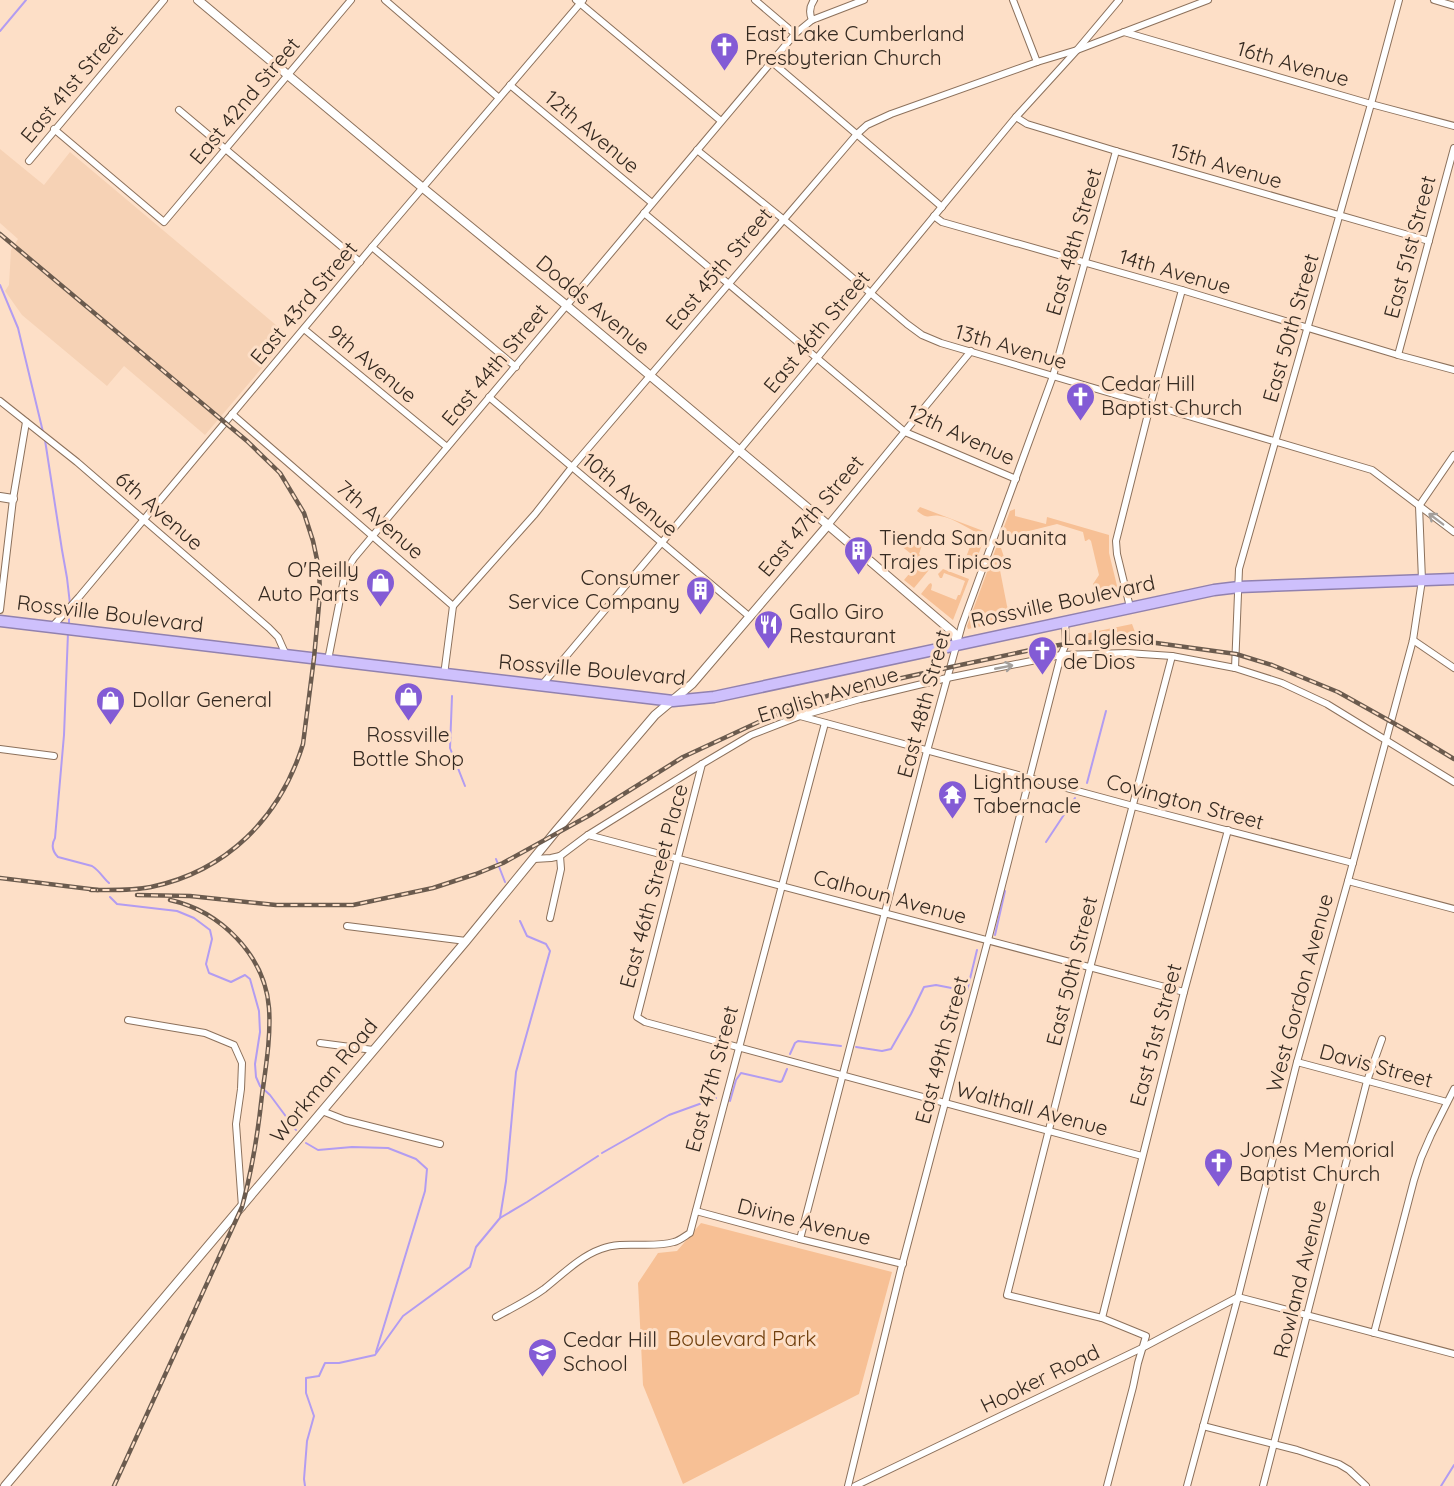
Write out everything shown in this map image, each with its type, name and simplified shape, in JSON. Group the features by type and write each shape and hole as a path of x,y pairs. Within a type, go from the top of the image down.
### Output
{"highway":[{"name":"Rossville Boulevard","path":"0,621 673,701 714,697 1214,590 1239,587 1454,579"}],"street":[{"name":"East 41st Street","path":"29,161 164,0"},
{"name":"Dodds Avenue","path":"198,0 828,525 954,633 957,645"},
{"name":"East 42nd Street","path":"54,129 164,222 351,0"},
{"path":"385,0 499,98"},
{"path":"756,0 795,34"},
{"path":"812,20 810,8 814,0"},
{"name":"East 44th Street","path":"328,660 340,596 348,568 354,558 795,34 812,20 864,0"},
{"path":"1013,0 1037,62"},
{"name":"East 46th Street","path":"541,686 871,294 1016,117 1119,0"},
{"name":"East 45th Street","path":"453,606 535,514 572,467 783,219 867,125 891,114 1077,50 1208,0"},
{"name":"East 50th Street","path":"1234,668 1239,569 1399,0"},
{"path":"1434,0 1454,6"},
{"path":"579,1 721,122"},
{"name":"East 43rd Street","path":"52,627 579,1"},
{"name":"16th Avenue","path":"1123,32 1454,126"},
{"path":"772,62 942,207"},
{"name":"12th Avenue","path":"510,85 652,203"},
{"path":"179,110 360,262"},
{"name":"15th Avenue","path":"1016,117 1027,124 1116,151 1429,241"},
{"name":"East 51st Street","path":"1398,355 1454,148"},
{"name":"13th Avenue","path":"697,150 922,335 941,343 1372,470 1419,506"},
{"name":"East 48th Street","path":"800,1239 962,625 1053,376 1116,151"},
{"name":"12th Avenue","path":"644,213 905,432 1016,479"},
{"name":"14th Avenue","path":"934,216 942,222 1454,370"},
{"path":"372,247 516,367"},
{"path":"1130,608 1116,541 1182,290"},
{"name":"9th Avenue","path":"304,329 447,447"},
{"name":"East 47th Street","path":"673,701 692,684 750,617 971,351"},
{"name":"10th Avenue","path":"489,397 750,617"},
{"name":"6th Avenue","path":"0,401 77,462 269,628 278,637 286,655"},
{"name":"7th Avenue","path":"232,414 453,606"},
{"path":"0,610 13,499 26,422"},
{"path":"1454,455 1419,506 1454,532"},
{"path":"0,497 13,499"},
{"name":"West Gordon Avenue","path":"1187,1486 1238,1298 1297,1062 1413,640 1422,580 1419,506"},
{"path":"444,675 453,606"},
{"name":"East 49th Street","path":"848,1486 903,1264 1061,655 1066,644 1065,622"},
{"path":"1413,640 1454,668"},
{"name":"English Avenue","path":"560,856 588,835 751,735 800,716 860,699 947,678 1061,655 1127,653 1172,656 1234,668 1282,683 1327,704 1454,782"},
{"name":"East 50th Street","path":"1102,1318 1006,1294 1172,656"},
{"name":"Workman Road","path":"5,1486 242,1208 655,715 673,701"},
{"name":"Covington Street","path":"800,716 1353,863"},
{"name":"East 47th Street","path":"496,1317 541,1291 577,1262 597,1250 611,1246 658,1245 676,1242 690,1233 825,723"},
{"path":"0,749 54,756"},
{"name":"East 46th Street Place","path":"637,1017 702,764"},
{"name":"East 51st Street","path":"1102,1318 1184,992 1228,830"},
{"name":"Calhoun Avenue","path":"588,835 1184,992"},
{"path":"534,859 560,856 561,868 550,918"},
{"path":"1348,881 1454,909"},
{"path":"347,926 466,941"},
{"name":"Walthall Avenue","path":"637,1017 645,1023 1142,1156"},
{"path":"128,1020 205,1033 234,1045 242,1063 236,1124 242,1208"},
{"name":"Rowland Avenue","path":"1263,1486 1367,1081 1382,1038"},
{"path":"320,1042 373,1050"},
{"name":"Davis Street","path":"1297,1062 1447,1102"},
{"path":"1374,1333 1414,1180 1425,1150 1454,1089"},
{"path":"322,1111 345,1120 440,1144"},
{"name":"Divine Avenue","path":"696,1211 903,1264"},
{"path":"1238,1298 1454,1354"},
{"name":"Hooker Road","path":"855,1486 1142,1348 1238,1298"},
{"path":"1102,1318 1146,1336 1107,1486"},
{"path":"1203,1426 1339,1464 1366,1486"}],"shaded area":[{"path":"0,149 44,185 70,152 289,336 205,435 124,366 107,386 22,315 5,291 9,285 11,250 18,239 0,223"}],"green space":[{"path":"920,507 986,532 984,536 946,517 924,516 917,511"},
{"path":"1015,509 1015,516 1046,524 1047,517 1109,535 1109,553 1118,596 1096,599 1093,584 1099,575 1091,541 1089,539 1085,541 1083,532 1057,524 1009,536 1002,532 1010,511"},
{"path":"897,531 915,543 922,540 919,554 933,565 914,588 904,580 920,561 890,537"},
{"path":"972,542 982,545 976,560 966,557"},
{"path":"999,547 1004,557 998,560 1007,606 1008,608 1014,607 1016,619 968,629 967,626 996,548"},
{"path":"943,569 969,579 953,620 921,594 931,583 931,590 956,600 965,581 944,573 940,578 938,574"},
{"path":"1132,624 1135,632 1144,635 1144,639 1107,638 1075,642 1079,635"},
{"name":"Boulevard Park","path":"701,1223 892,1272 859,1394 683,1484 643,1385 638,1283 658,1253 677,1251"}],"waterway":[{"path":"0,31 26,0"},
{"path":"0,285 18,328 43,432"},
{"path":"45,440 70,604"},
{"path":"69,609 69,624"},
{"path":"68,633 64,735 53,848 58,857 92,866 109,883"},
{"path":"452,696 450,748 465,786"},
{"path":"1087,783 1106,711"},
{"path":"1046,842 1075,798"},
{"path":"496,859 505,882"},
{"path":"995,935 1005,891"},
{"path":"110,897 117,904 177,911 194,918 210,930 212,939 206,964 209,973 231,982 245,975 250,979 259,1011 260,1032 255,1064 256,1077 260,1086 270,1095 296,1130"},
{"path":"500,1218 506,1181 516,1072 550,951 546,944 527,936 520,921"},
{"path":"856,1047 882,1051 891,1049 924,987 936,985 967,991 977,950"},
{"path":"790,1054 798,1041 841,1046"},
{"path":"730,1101 736,1080 741,1073 780,1082 787,1069"},
{"path":"602,1153 669,1115 716,1098"},
{"path":"306,1143 318,1150 352,1147 388,1148 416,1159 427,1169 425,1191 376,1352"},
{"path":"305,1486 307,1441 314,1416 306,1393 306,1378 319,1376 325,1363 339,1363 375,1355 403,1316 470,1267 476,1247 500,1218 598,1156"},
{"path":"1441,1486 1454,1465"}],"railway":[{"path":"0,234 247,441 280,473 304,513 319,569 320,594 303,744 293,771 265,818 226,854 204,868 178,879 144,888 91,890"},
{"path":"137,895 190,896 276,905 353,905 433,888 503,863 590,815 683,757 763,720 835,693 1066,644 1107,641 1149,642 1236,654 1272,665 1338,692 1454,759"},
{"path":"0,878 98,890"},
{"path":"114,1486 242,1207 259,1123 268,1051 269,1008 266,989 249,953 237,938 206,914 170,900"}],"place":[{"name":"East Lake Cumberland Presbyterian Church","path":"724,72"},
{"name":"Cedar Hill Baptist Church","path":"1080,422"},
{"name":"Tienda San Juanita Trajes Tipicos","path":"858,576"},
{"name":"O'Reilly Auto Parts","path":"380,608"},
{"name":"Consumer Service Company","path":"701,616"},
{"name":"Gallo Giro Restaurant","path":"768,650"},
{"name":"La Iglesia de Dios","path":"1042,676"},
{"name":"Rossville Bottle Shop","path":"408,722"},
{"name":"Dollar General","path":"111,726"},
{"name":"Lighthouse Tabernacle","path":"952,820"},
{"name":"Jones Memorial Baptist Church","path":"1218,1188"},
{"name":"Cedar Hill School","path":"542,1378"}]}
